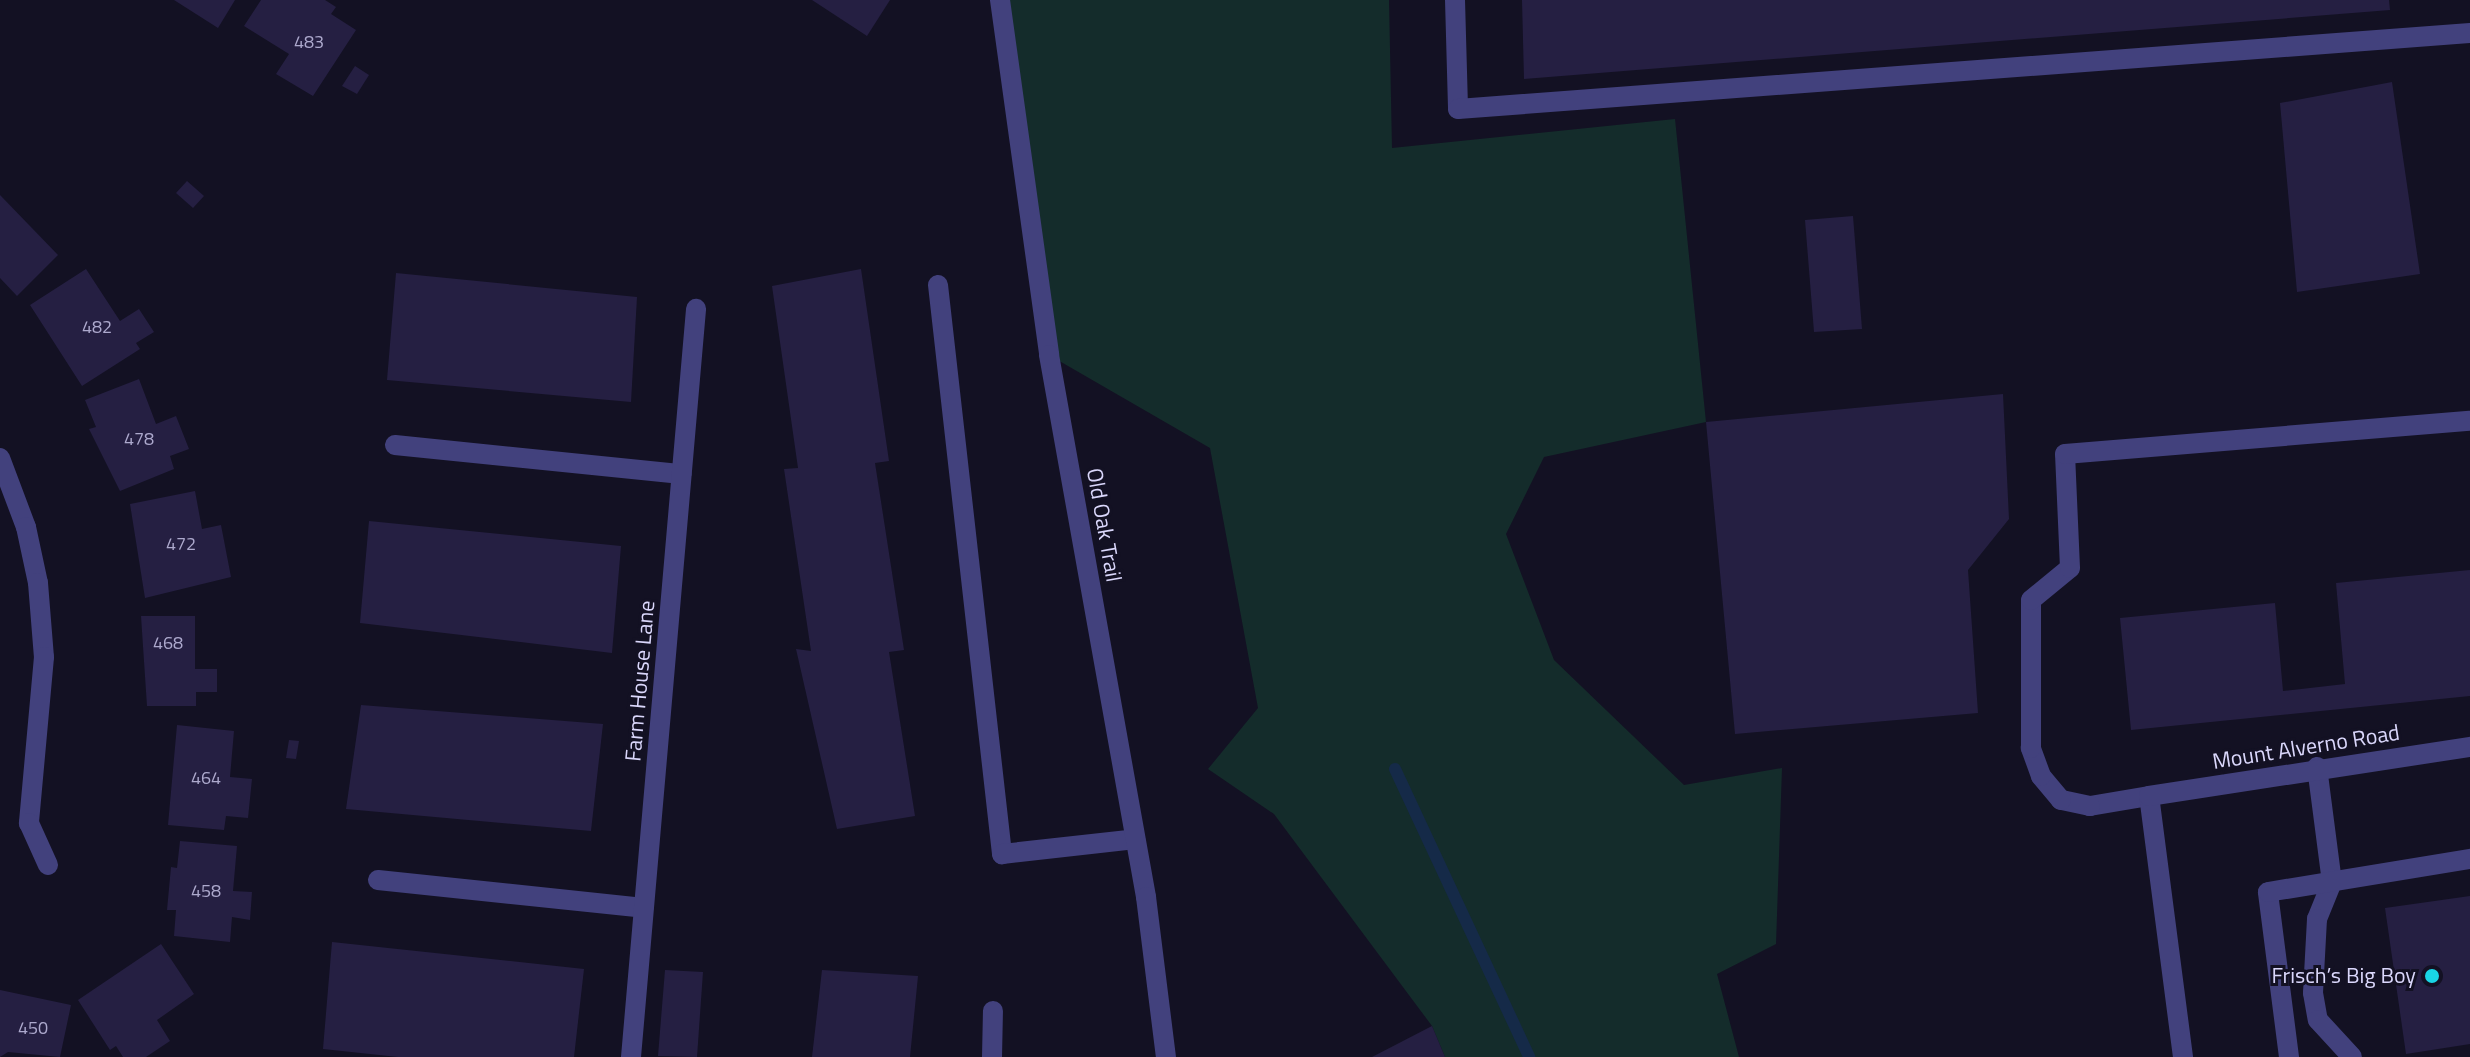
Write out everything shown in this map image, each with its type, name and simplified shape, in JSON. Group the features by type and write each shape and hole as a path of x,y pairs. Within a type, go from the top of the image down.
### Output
{"street":[{"name":"Old Oak Trail","path":"1000,0 1049,355 1135,839 1166,1057"},
{"path":"1455,0 1458,109 2470,33"},
{"path":"938,285 1002,854 1135,839"},
{"name":"Farm House Lane","path":"631,1057 696,309"},
{"name":"Mount Alverno Road","path":"2470,421 2065,454 2070,568 2031,600 2031,748 2041,776 2061,800 2090,806 2317,767 2470,747"},
{"path":"395,445 682,474"},
{"path":"0,458 26,527 38,583 44,657 29,823 48,865"},
{"path":"2317,767 2332,882 2317,919 2313,993 2318,1020 2352,1057"},
{"path":"2149,796 2183,1057"},
{"path":"2289,1057 2268,892 2470,859"},
{"path":"378,880 644,908"},
{"path":"992,1057 993,1011"}],"green space":[{"path":"1000,0 1389,0 1392,148 1675,119 1706,422 1544,457 1506,534 1554,660 1684,785 1782,768 1776,944 1717,974 1739,1057 1445,1057 1432,1026 1274,814 1208,769 1258,708 1210,448 1049,355"}],"building":[{"path":"174,0 235,0 218,28"},
{"path":"261,0 325,0 336,7 331,14 356,30 313,96 276,74 289,54 244,26"},
{"path":"812,0 890,0 867,36"},
{"path":"1522,0 2389,0 2390,10 1524,79"},
{"path":"355,66 369,75 357,94 342,86"},
{"path":"2392,82 2420,274 2297,292 2280,103"},
{"path":"187,181 204,196 193,208 176,193"},
{"path":"0,195 58,255 17,296 0,278"},
{"path":"1853,216 1862,329 1814,332 1805,220"},
{"path":"86,269 120,321 139,309 154,332 136,343 140,349 82,386 30,305"},
{"path":"861,269 889,461 875,463 904,650 889,652 915,816 837,829 796,649 811,651 784,469 798,468 772,286"},
{"path":"396,273 637,297 631,402 387,380"},
{"path":"139,379 156,424 176,416 189,449 170,456 174,469 120,491 89,429 96,427 85,400"},
{"path":"2003,394 2009,519 1968,570 1978,713 1735,734 1706,422"},
{"path":"195,491 202,529 221,525 231,577 145,598 130,504"},
{"path":"369,521 621,546 612,653 360,623"},
{"path":"2470,570 2470,696 2131,730 2120,618 2275,603 2283,691 2345,684 2336,583"},
{"path":"141,616 195,616 195,669 217,669 217,692 196,692 196,706 147,706"},
{"path":"361,705 603,724 591,831 346,809"},
{"path":"177,725 234,731 230,777 252,779 248,818 226,816 224,830 168,825"},
{"path":"289,740 299,741 296,759 286,758"},
{"path":"180,841 237,846 233,891 252,892 250,920 232,917 230,942 174,936 176,910 167,910 171,867 177,868"},
{"name":"Frisch’s Big Boy","path":"2470,896 2470,1044 2406,1054 2385,908"},
{"path":"332,942 584,969 574,1057 398,1057 323,1049"},
{"path":"161,944 194,994 157,1020 170,1041 146,1057 123,1057 116,1046 110,1050 78,1000"},
{"path":"665,970 703,972 697,1057 658,1056"},
{"path":"822,970 918,976 910,1057 812,1057"},
{"path":"0,990 71,1005 60,1057 8,1052 0,1057"},
{"path":"1432,1026 1445,1057 1372,1057"}],"waterway":[{"path":"1395,769 1529,1057"}],"place":[{"name":"Frisch’s Big Boy","path":"2432,976"}]}
